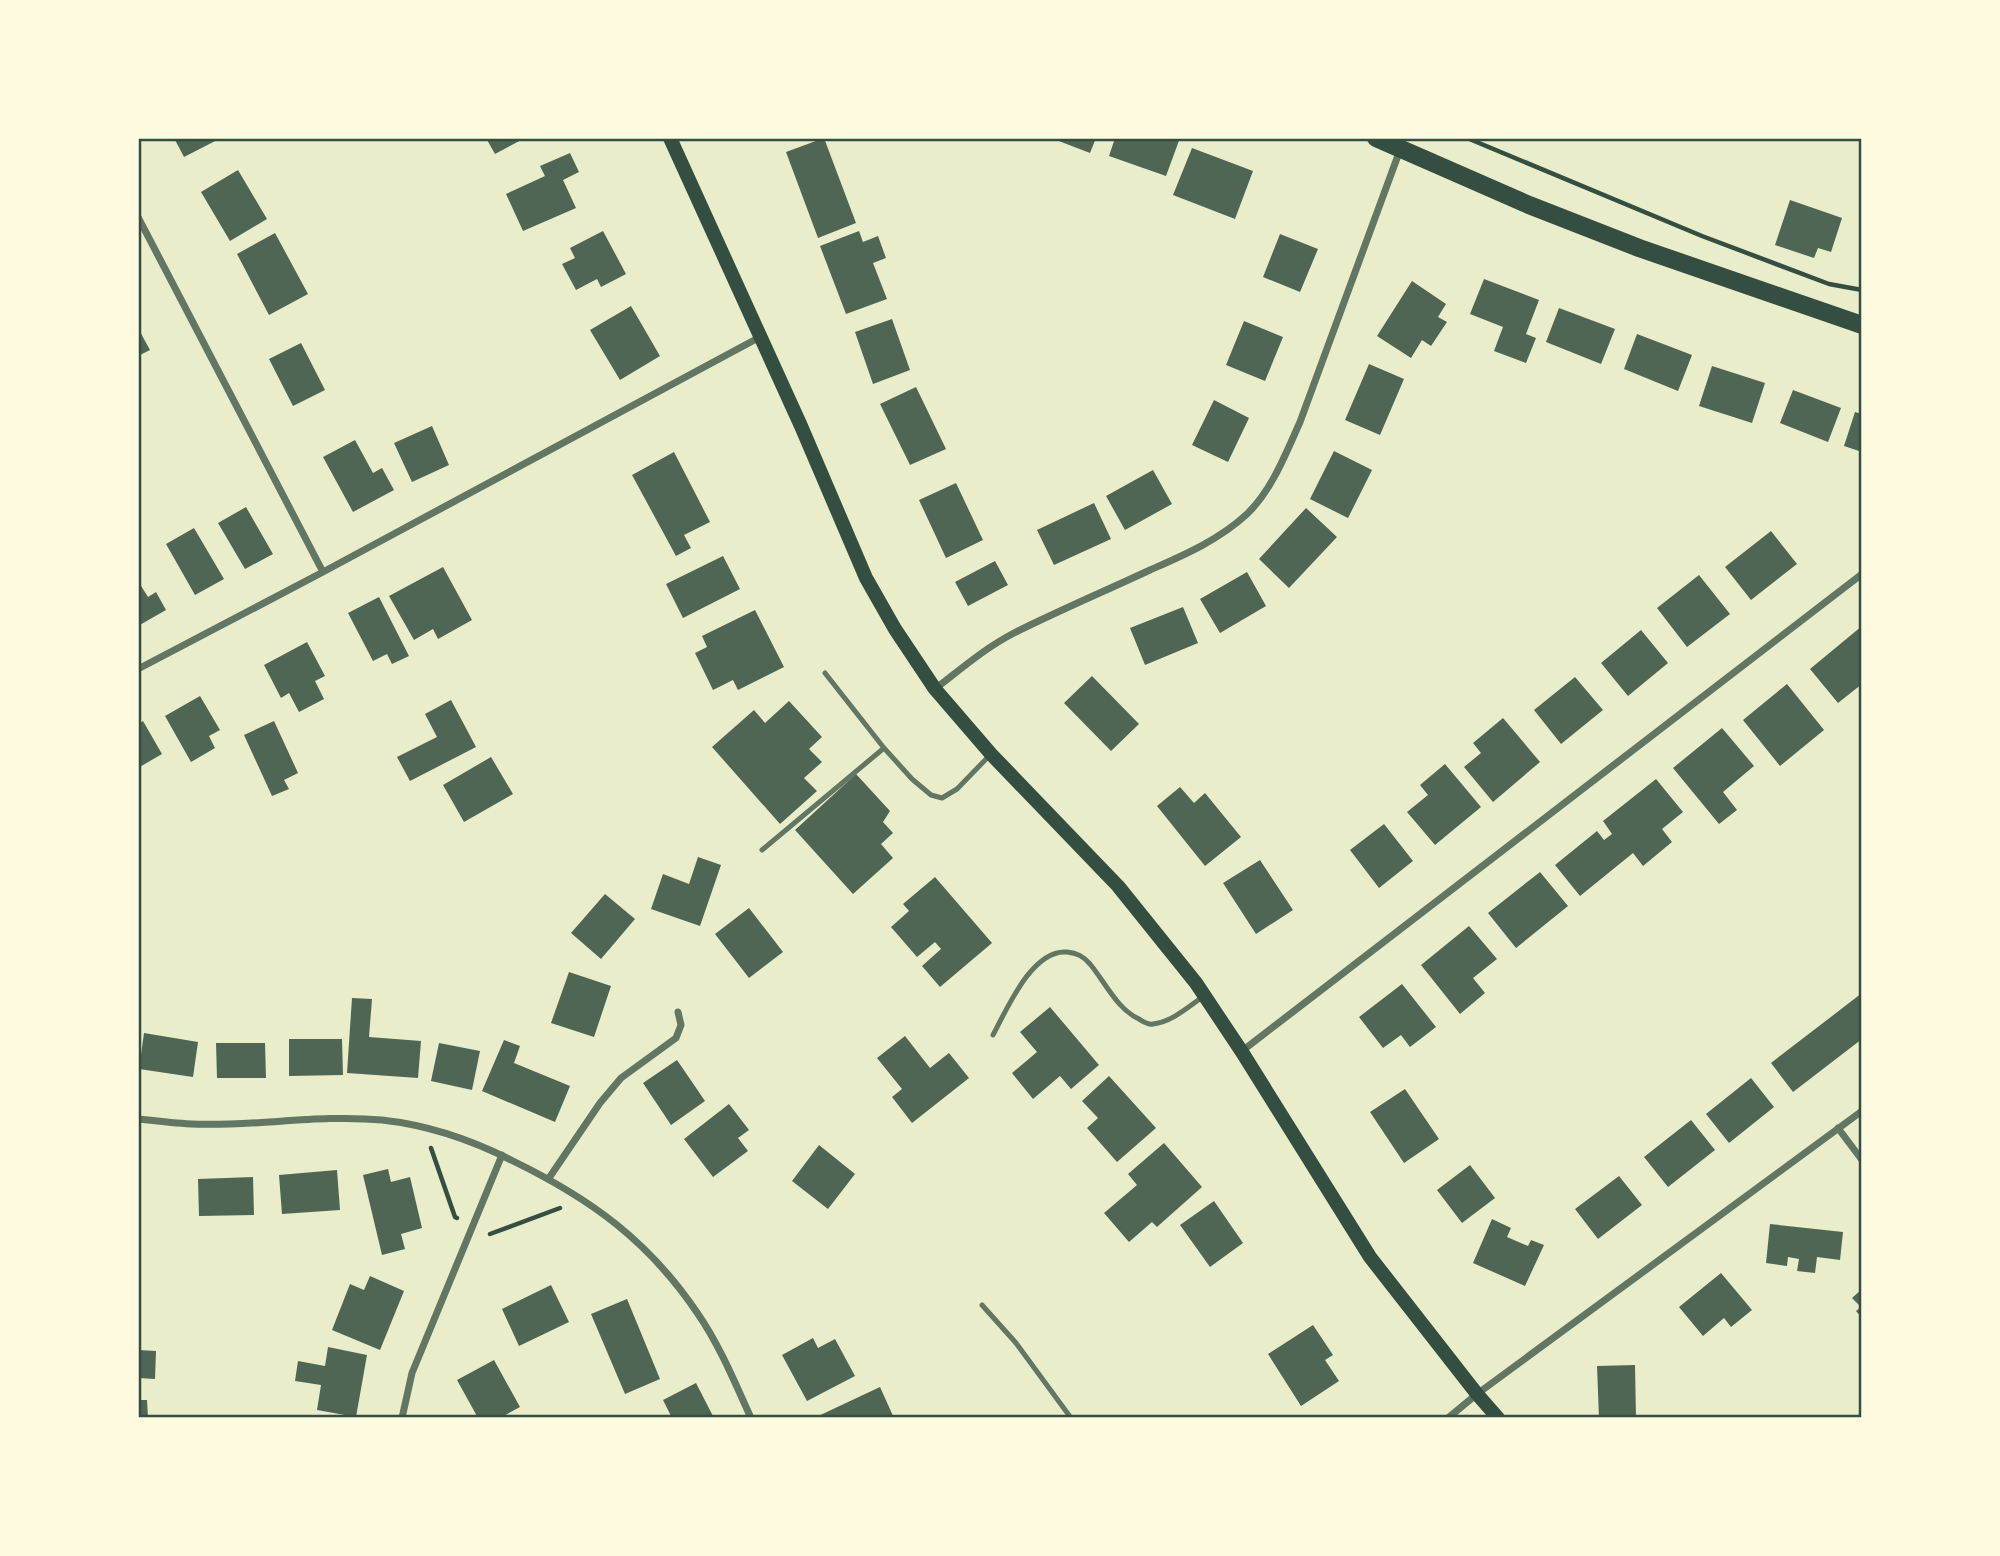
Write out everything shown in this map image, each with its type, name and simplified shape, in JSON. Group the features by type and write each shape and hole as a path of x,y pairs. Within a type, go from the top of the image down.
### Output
{"main road":[{"path":"670,138 761,337 866,578 895,629 935,689 991,754 1118,886 1196,983 1370,1257 1498,1418"},
{"path":"1376,138 1530,205 1639,248 1862,326"}],"street":[{"path":"935,689 977,655 1013,634 1193,551 1248,513 1272,480 1300,422 1400,149"},
{"path":"138,216 323,572"},
{"path":"138,669 761,337"},
{"path":"1242,1052 1862,574"},
{"path":"549,1178 600,1103 621,1078 676,1038 681,1025 678,1012"},
{"path":"1448,1418 1862,1111"},
{"path":"138,1119 193,1124 324,1119 382,1120 467,1140 502,1155 549,1178 583,1199 612,1219 641,1246 699,1314 720,1351 751,1418"},
{"path":"1839,1129 1862,1160"},
{"path":"402,1418 412,1373 502,1155"}],"lane":[{"path":"825,673 884,748 912,779 931,795 942,798 957,789 991,754"},
{"path":"762,850 884,748"},
{"path":"993,1035 1016,992 1035,967 1047,957 1061,951 1077,953 1088,961 1131,1016 1150,1025 1166,1021 1205,996"},
{"path":"982,1305 1016,1343 1071,1418"}],"path":[{"path":"1467,138 1702,236 1829,284 1862,290"}],"building":[{"path":"174,138 221,138 184,157"},
{"path":"486,138 525,138 495,154"},
{"path":"824,138 856,223 818,238 786,152"},
{"path":"1051,138 1096,138 1090,153"},
{"path":"1115,138 1180,138 1166,176 1109,156"},
{"path":"1192,148 1253,171 1235,219 1173,195"},
{"path":"570,153 579,172 563,180 576,208 523,231 506,194 545,176 540,166"},
{"path":"238,170 267,219 230,241 201,192"},
{"path":"1790,200 1842,218 1831,252 1818,248 1814,258 1775,245"},
{"path":"603,231 626,274 601,287 597,279 576,290 562,264 575,258 570,248"},
{"path":"859,231 863,242 878,236 886,258 873,263 887,299 846,314 820,246"},
{"path":"275,233 308,294 269,315 237,254"},
{"path":"1280,234 1318,249 1300,292 1263,277"},
{"path":"1484,279 1539,300 1526,334 1536,338 1526,363 1494,351 1503,327 1470,314"},
{"path":"1412,281 1446,304 1438,317 1447,322 1431,346 1422,340 1411,358 1377,336"},
{"path":"631,306 660,356 620,380 590,330"},
{"path":"1559,308 1615,329 1601,364 1546,342"},
{"path":"892,319 910,370 873,384 855,332"},
{"path":"1244,321 1283,337 1265,381 1226,365"},
{"path":"138,328 150,350 138,356"},
{"path":"1637,334 1692,355 1678,391 1624,369"},
{"path":"301,343 325,390 293,406 269,359"},
{"path":"1369,364 1404,379 1380,435 1345,420"},
{"path":"1712,366 1765,383 1752,423 1699,406"},
{"path":"916,387 946,449 910,465 880,404"},
{"path":"1793,390 1841,408 1828,442 1780,423"},
{"path":"1214,400 1249,418 1228,462 1192,445"},
{"path":"1855,412 1862,414 1862,452 1844,446"},
{"path":"432,426 449,465 412,482 394,443"},
{"path":"355,440 373,473 382,468 394,490 353,512 323,457"},
{"path":"1334,451 1372,470 1348,518 1310,499"},
{"path":"674,452 710,522 684,535 691,548 676,556 632,475"},
{"path":"1153,470 1172,504 1125,530 1106,496"},
{"path":"956,483 983,540 946,558 919,500"},
{"path":"1094,503 1111,539 1054,565 1037,530"},
{"path":"246,507 273,554 245,569 218,523"},
{"path":"1306,508 1337,537 1289,588 1259,559"},
{"path":"194,528 224,579 195,595 166,544"},
{"path":"1771,531 1797,564 1751,600 1725,567"},
{"path":"723,556 740,589 683,618 666,584"},
{"path":"995,561 1008,585 968,606 955,582"},
{"path":"443,567 472,620 438,639 433,629 414,640 389,596"},
{"path":"1247,572 1266,606 1220,633 1200,599"},
{"path":"1699,575 1730,614 1687,647 1657,608"},
{"path":"138,581 148,597 156,592 166,610 138,626"},
{"path":"379,597 409,656 392,664 387,654 373,661 348,613"},
{"path":"1183,607 1198,643 1145,665 1130,628"},
{"path":"755,610 784,667 738,690 733,680 713,690 695,653 707,647 702,636"},
{"path":"1862,626 1862,684 1838,703 1810,669"},
{"path":"1641,630 1668,663 1628,696 1601,663"},
{"path":"307,642 325,676 315,681 324,699 299,712 289,693 281,698 264,665"},
{"path":"1092,676 1139,724 1111,751 1064,703"},
{"path":"1575,677 1603,710 1561,744 1534,710"},
{"path":"1787,684 1824,730 1780,766 1743,720"},
{"path":"200,696 220,730 209,736 215,748 191,762 165,716"},
{"path":"451,700 476,747 410,781 397,757 437,737 425,714"},
{"path":"789,701 822,737 809,749 822,762 804,778 817,791 780,824 712,747 754,710 765,723"},
{"path":"1503,718 1540,762 1493,802 1464,767 1481,753 1473,743"},
{"path":"143,721 162,754 138,768 138,724"},
{"path":"274,721 298,773 284,780 289,789 272,796 244,735"},
{"path":"1722,728 1754,766 1723,792 1737,810 1719,824 1673,768"},
{"path":"491,757 513,794 464,822 443,785"},
{"path":"1445,764 1481,807 1435,845 1407,812 1428,795 1420,785"},
{"path":"856,774 890,811 883,822 893,833 881,844 893,858 853,894 795,830"},
{"path":"1656,779 1683,812 1662,829 1672,842 1643,866 1633,853 1580,896 1555,865 1597,831 1604,840 1612,834 1603,821"},
{"path":"1180,787 1194,803 1205,793 1241,837 1205,866 1157,806"},
{"path":"1384,824 1413,861 1379,888 1350,850"},
{"path":"698,857 721,865 700,926 651,909 663,874 689,884"},
{"path":"1260,860 1293,910 1256,934 1223,883"},
{"path":"1540,872 1568,906 1516,948 1488,913"},
{"path":"935,877 992,943 940,987 922,966 941,949 935,942 917,957 891,927 909,911 903,904"},
{"path":"605,894 635,919 601,959 571,933"},
{"path":"749,908 783,952 749,978 715,934"},
{"path":"1469,926 1497,959 1473,978 1485,993 1460,1014 1421,965"},
{"path":"569,972 611,986 594,1037 551,1023"},
{"path":"1402,984 1436,1027 1410,1047 1401,1035 1383,1048 1359,1017"},
{"path":"1862,993 1862,1039 1793,1092 1771,1063"},
{"path":"352,998 372,999 369,1037 421,1041 418,1078 347,1073"},
{"path":"1050,1007 1099,1065 1071,1089 1060,1076 1033,1099 1012,1073 1037,1052 1020,1032"},
{"path":"144,1033 198,1042 193,1077 139,1069"},
{"path":"905,1036 930,1068 949,1053 969,1078 912,1123 892,1097 902,1089 877,1058"},
{"path":"289,1039 342,1039 343,1075 289,1076"},
{"path":"504,1040 520,1046 514,1063 570,1086 555,1122 482,1091"},
{"path":"216,1043 265,1043 266,1078 217,1078"},
{"path":"439,1043 480,1051 472,1090 431,1081"},
{"path":"677,1060 705,1101 671,1125 643,1083"},
{"path":"1109,1076 1156,1128 1117,1162 1087,1128 1098,1118 1082,1101"},
{"path":"1751,1078 1774,1107 1729,1143 1706,1114"},
{"path":"1405,1089 1439,1139 1404,1163 1370,1112"},
{"path":"729,1104 749,1130 738,1138 748,1151 713,1177 684,1139"},
{"path":"1691,1120 1715,1150 1668,1187 1644,1157"},
{"path":"1164,1143 1202,1187 1157,1227 1152,1222 1129,1242 1104,1213 1137,1185 1128,1174"},
{"path":"819,1145 855,1174 828,1209 792,1181"},
{"path":"1470,1165 1495,1198 1462,1223 1437,1190"},
{"path":"388,1169 391,1182 410,1177 422,1228 401,1234 405,1249 382,1255 363,1175"},
{"path":"337,1170 340,1210 282,1214 279,1175"},
{"path":"1619,1176 1642,1205 1598,1239 1575,1209"},
{"path":"253,1177 254,1215 199,1216 198,1179"},
{"path":"1214,1201 1243,1243 1210,1267 1180,1225"},
{"path":"1492,1219 1511,1228 1507,1237 1528,1246 1531,1240 1544,1245 1525,1286 1473,1263"},
{"path":"1770,1224 1843,1232 1840,1260 1817,1257 1815,1273 1797,1271 1799,1259 1788,1257 1787,1266 1766,1263"},
{"path":"1721,1273 1752,1310 1731,1327 1724,1318 1703,1336 1679,1307"},
{"path":"370,1276 404,1291 380,1350 332,1330 350,1284 364,1290"},
{"path":"551,1285 569,1322 519,1346 502,1309"},
{"path":"1862,1289 1862,1318 1856,1311 1861,1307 1852,1298"},
{"path":"627,1299 660,1379 625,1394 591,1314"},
{"path":"1313,1325 1333,1355 1325,1360 1339,1381 1301,1406 1268,1354"},
{"path":"813,1338 818,1348 835,1339 855,1376 807,1401 782,1355"},
{"path":"328,1347 367,1355 356,1417 317,1410 321,1385 295,1381 298,1361 325,1366"},
{"path":"138,1350 156,1351 155,1379 138,1378"},
{"path":"494,1360 520,1407 500,1418 478,1418 457,1380"},
{"path":"1635,1365 1636,1418 1599,1418 1597,1366"},
{"path":"696,1383 714,1418 672,1418 663,1400"},
{"path":"880,1387 894,1418 814,1418"},
{"path":"138,1400 147,1400 148,1418 138,1418"}]}
